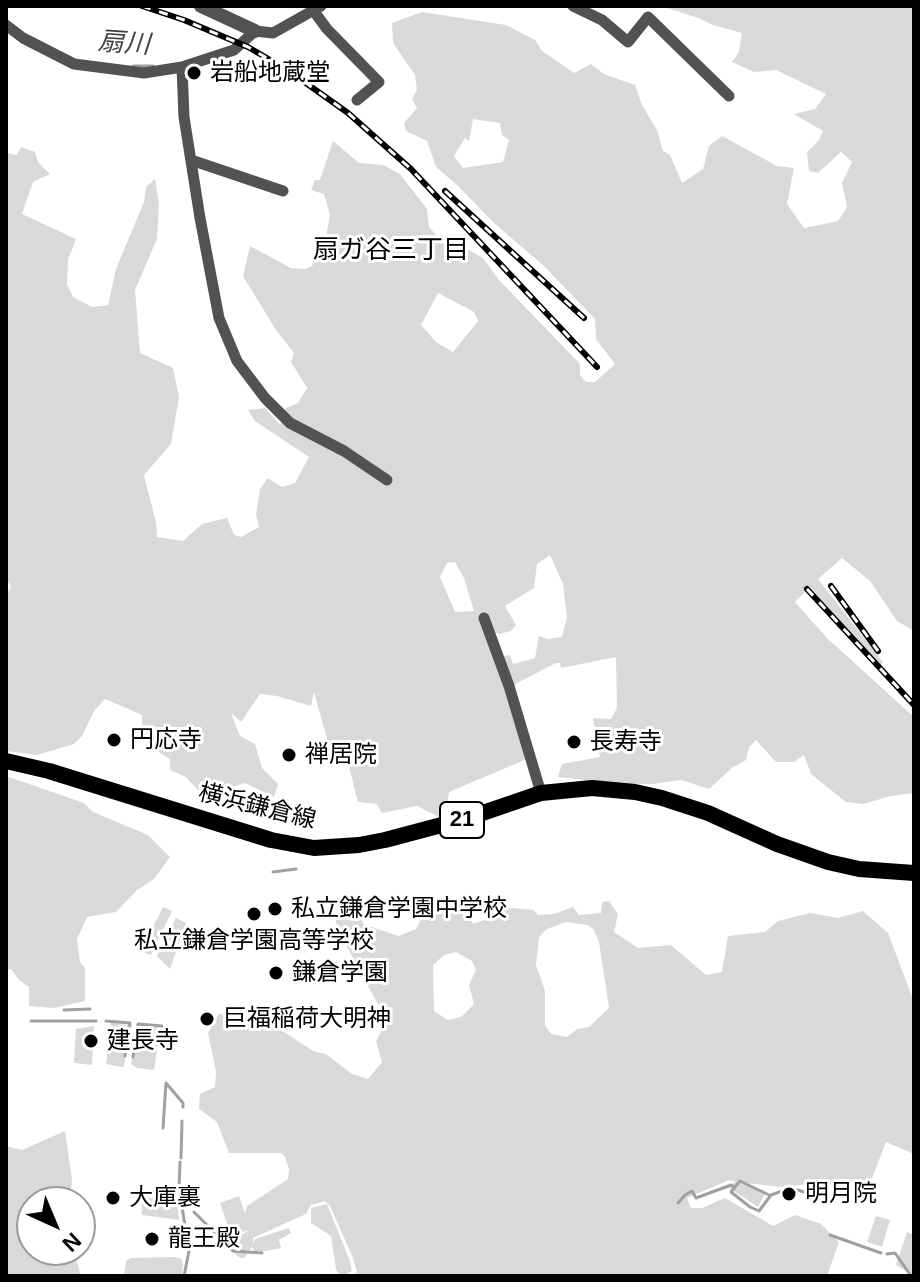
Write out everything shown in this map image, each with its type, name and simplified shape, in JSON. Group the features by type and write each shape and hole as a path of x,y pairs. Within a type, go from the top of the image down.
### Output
{"main road":[{"name":"横浜鎌倉線","path":"6,761 49,771 271,840 314,848 385,840 468,818 541,793 592,788 635,792 708,813 777,844 828,862 859,869 914,873"}],"street":[{"path":"201,6 255,31 273,33 317,8 327,29 379,82 357,100"},
{"path":"573,6 602,20 628,42 648,17 729,96"},
{"path":"6,25 23,38 83,66 144,73 182,67 234,50 255,31"},
{"path":"182,67 184,117 219,318 237,361 265,398 290,423 344,451 387,480"},
{"path":"191,160 283,191"},
{"path":"484,618 509,686 541,793"}],"shaded area":[{"path":"661,6 914,6 914,631 897,621 870,581 842,558 818,579 883,662 881,665 810,587 795,602 827,638 914,717 914,793 863,804 846,802 811,774 804,755 794,762 776,762 756,740 749,747 746,760 733,767 709,789 681,780 620,784 558,777 562,764 600,757 593,718 611,719 617,708 616,657 561,668 560,663 556,663 517,683 508,692 527,759 449,792 446,814 437,816 417,806 382,813 377,804 358,802 345,751 331,753 314,692 311,706 260,694 241,722 231,713 240,736 255,744 262,768 278,784 274,797 245,783 219,791 198,790 186,777 170,770 170,759 150,746 142,730 142,715 105,699 74,744 37,755 6,751 6,596 11,586 6,579 6,153 17,155 21,147 35,152 38,162 50,174 33,182 22,214 76,239 68,260 67,284 73,297 92,307 108,305 116,269 144,202 146,187 155,179 159,203 157,239 135,290 140,353 173,368 179,397 171,444 144,475 157,537 183,541 202,524 227,518 234,535 241,537 259,527 256,515 260,489 268,478 282,487 295,483 309,457 255,421 248,410 265,408 280,425 286,408 298,403 307,388 291,362 294,353 243,276 250,246 291,268 312,266 326,237 330,215 324,194 311,190 315,180 320,180 333,141 359,163 383,165 400,174 427,209 429,227 452,253 462,246 483,258 499,280 580,364 580,375 586,382 595,382 615,364 596,339 595,319 545,267 436,167 427,141 406,131 404,123 417,108 412,99 417,90 415,75 393,43 392,23 422,12 506,25 535,40 542,51 574,73 591,64 604,74 635,85 642,105 657,130 663,151 670,155 682,183 703,169 709,146 722,136 777,166 794,168 787,204 804,228 838,221 847,207 842,183 852,162 841,152 818,173 809,171 807,152 823,131 794,114 815,109 826,94 776,70 754,72 732,62 739,52 742,33","holes":["473,119 500,123 502,135 509,140 503,162 463,168 454,156 465,138 469,141","438,293 474,312 478,321 453,352 436,342 421,325","550,555 563,584 567,618 562,637 548,639 539,636 535,658 513,664 510,655 495,657 486,630 499,634 511,631 516,625 505,606 534,588 537,564","455,562 464,578 474,611 455,612 440,577 447,563"]},
{"path":"6,776 84,803 93,812 148,835 170,857 154,879 137,890 116,912 87,917 77,939 80,962 85,968 85,1001 54,1008 29,1006 29,987 6,968"},
{"path":"609,901 618,914 614,932 638,948 671,945 706,975 722,972 728,936 765,932 778,921 810,913 838,918 863,911 888,933 914,1002 914,1154 886,1142 872,1178 861,1188 817,1183 782,1187 746,1183 765,1194 758,1207 729,1188 702,1195 736,1182 729,1180 687,1198 691,1208 702,1208 725,1198 773,1226 795,1215 821,1224 839,1242 827,1276 351,1276 357,1273 353,1258 325,1201 311,1205 306,1214 253,1238 253,1243 255,1239 289,1228 291,1233 279,1240 281,1248 255,1253 252,1247 244,1258 230,1249 227,1245 249,1230 231,1236 220,1203 239,1196 245,1213 247,1206 288,1179 289,1169 281,1153 229,1153 217,1122 199,1109 200,1094 215,1087 216,1071 208,1033 219,1014 264,1019 313,1051 326,1054 352,1074 368,1079 382,1062 376,1041 387,1021 339,932 335,919 342,911 361,913 363,924 399,936 416,929 426,910 454,903 464,906 473,924 499,915 503,909 513,908 534,910 538,915 554,914 573,907 579,915 601,913 602,902","holes":["566,922 588,925 594,930 599,942 609,1008 589,1027 577,1029 567,1037 551,1034 545,1025 545,991 536,965 539,937 547,929","456,952 472,961 476,970 469,985 474,1004 461,1017 448,1020 434,1011 433,965 444,955"]},
{"path":"163,907 172,911 151,955 141,951"},
{"path":"176,918 186,923 170,969 157,956"},
{"path":"111,1022 130,1026 124,1066 121,1067 106,1064"},
{"path":"142,1025 160,1028 154,1070 131,1064 137,1028"},
{"path":"94,1026 92,1065 74,1063 76,1029"},
{"path":"65,1131 72,1180 71,1186 16,1186 16,1266 78,1266 81,1276 6,1276 6,1146 22,1150"},
{"path":"162,1187 175,1188 179,1220 142,1215 141,1197 160,1199"},
{"path":"327,1204 350,1261 352,1271 343,1276 336,1269 331,1236 311,1223 311,1208"},
{"path":"876,1216 890,1220 882,1247 867,1242"},
{"path":"907,1232 914,1235 914,1276 896,1265"},
{"path":"131,1258 181,1259 183,1264 182,1276 124,1276 126,1261"}],"waterway":[{"name":"扇川","path":"133,66 153,66"},
{"path":"273,872 296,869"},
{"path":"64,1010 90,1009"},
{"path":"31,1021 96,1021"},
{"path":"106,1021 130,1023 125,1056"},
{"path":"133,1057 138,1024 162,1026"},
{"path":"166,1083 183,1107"},
{"path":"163,1128 166,1083"},
{"path":"181,1158 182,1121"},
{"path":"180,1162 179,1188 189,1251 184,1276"},
{"path":"735,1187 740,1181 769,1195"},
{"path":"678,1203 692,1191 696,1198 731,1185 735,1187 731,1192 759,1211 771,1195 785,1190 811,1194 822,1191"},
{"path":"194,1212 233,1251 262,1253"},
{"path":"830,1235 881,1253"},
{"path":"887,1254 895,1253 911,1276"}],"railway":[{"path":"142,6 248,47 289,71 348,113 411,169 597,367"},
{"path":"445,191 584,318"},
{"path":"831,586 878,651"},
{"path":"807,589 914,705"}],"place":[{"name":"岩船地蔵堂","path":"194,73"},
{"name":"円応寺","path":"114,740"},
{"name":"長寿寺","path":"574,742"},
{"name":"禅居院","path":"289,755"},
{"name":"私立鎌倉学園中学校","path":"275,909"},
{"name":"私立鎌倉学園高等学校","path":"254,914"},
{"name":"鎌倉学園","path":"276,973"},
{"name":"巨福稲荷大明神","path":"207,1019"},
{"name":"建長寺","path":"91,1041"},
{"name":"明月院","path":"789,1194"},
{"name":"大庫裏","path":"113,1198"},
{"name":"龍王殿","path":"152,1239"}],"district":[{"name":"扇ガ谷三丁目","path":"391,251"}]}
